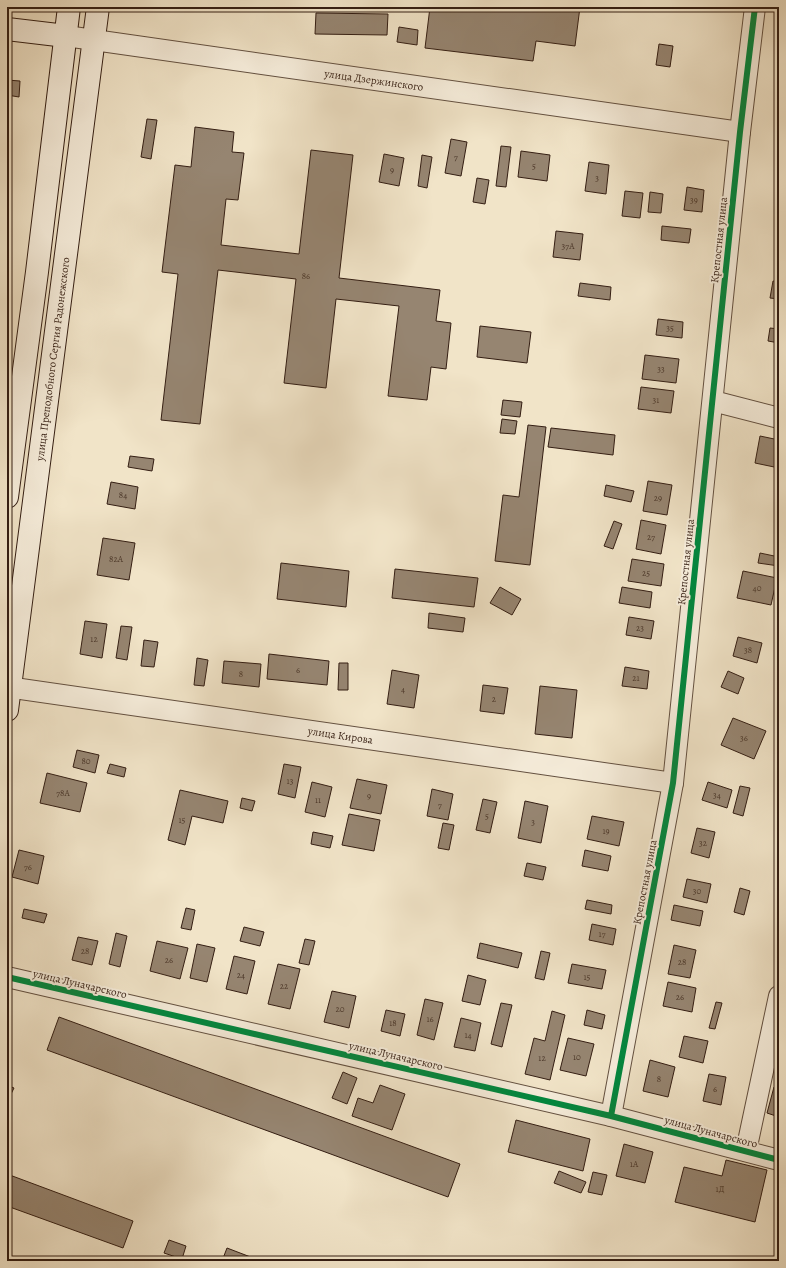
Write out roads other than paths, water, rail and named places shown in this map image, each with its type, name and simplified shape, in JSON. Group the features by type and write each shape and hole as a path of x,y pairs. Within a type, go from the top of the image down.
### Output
{"street":[{"path":"7,497 38,264 69,7"},
{"name":"улица Преподобного Сергия Радонежского","path":"7,710 8,687 98,7"},
{"name":"Крепостная улица","path":"611,1116 673,783 754,7"},
{"name":"улица Дзержинского","path":"7,29 66,36 740,132"},
{"path":"713,400 779,418"},
{"name":"улица Кирова","path":"8,687 673,783"},
{"name":"улица Луначарского","path":"7,977 611,1116 779,1160"},
{"path":"746,1151 779,996"}]}
